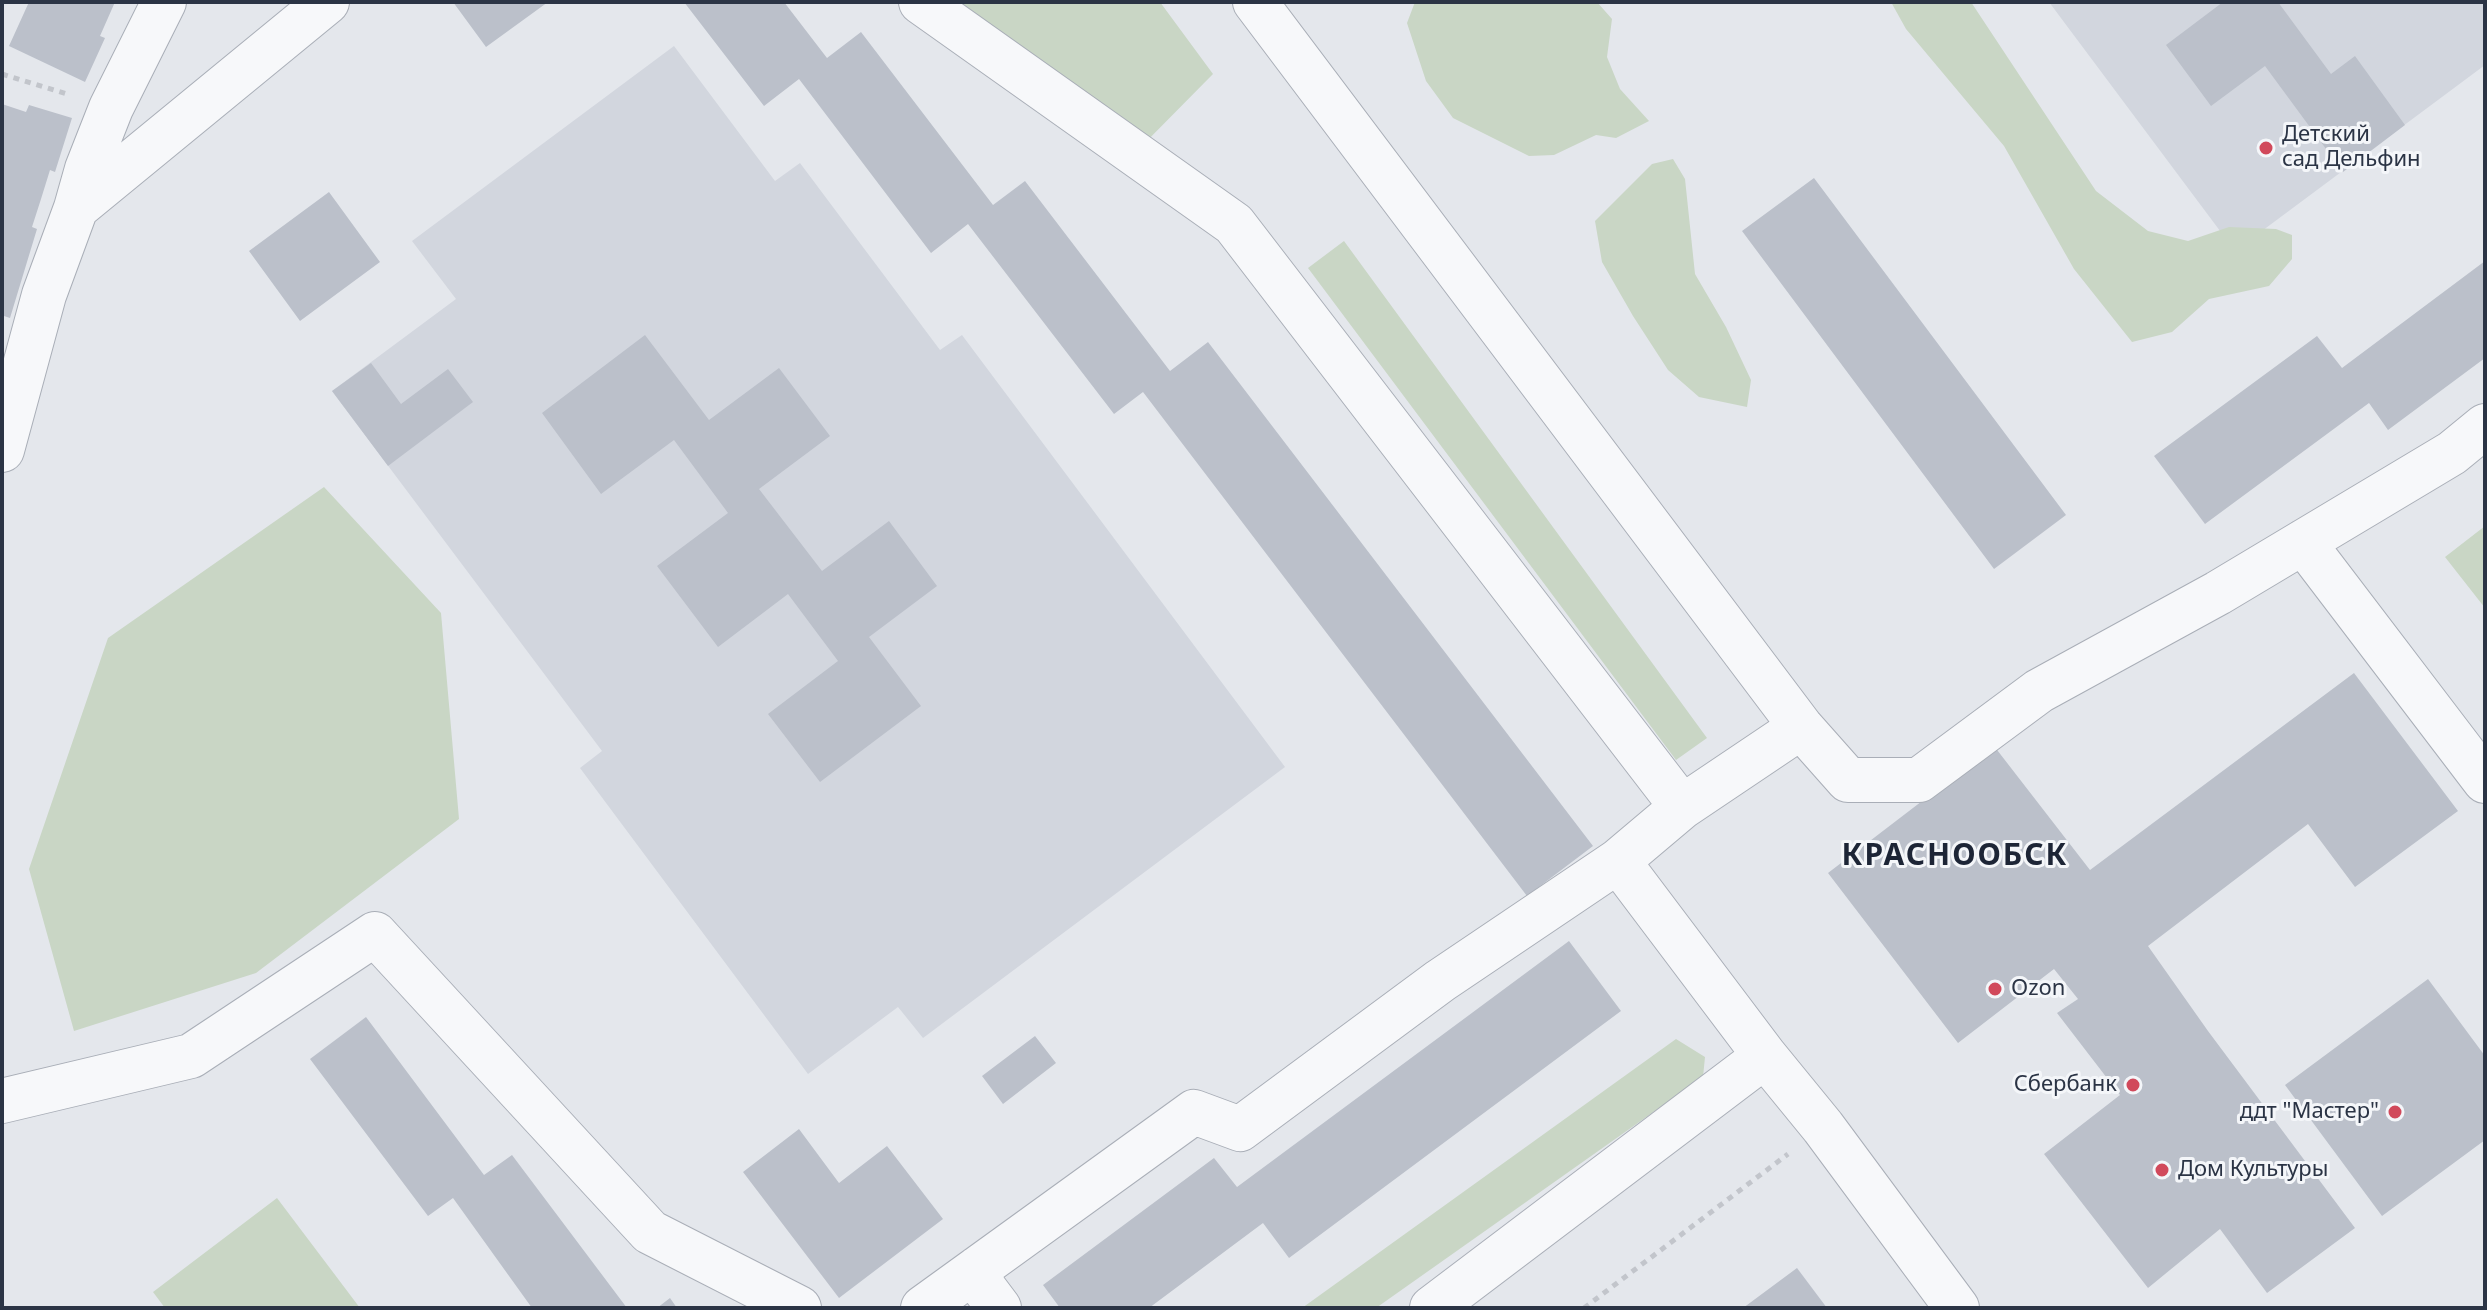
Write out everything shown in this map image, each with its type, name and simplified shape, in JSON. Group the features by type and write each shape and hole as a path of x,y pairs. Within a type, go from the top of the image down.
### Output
{"street":[{"path":"2,450 44,295 87,169 111,108 164,2"},
{"path":"76,208 327,2"},
{"path":"921,2 1234,224 1682,807"},
{"path":"1255,2 1801,727 1848,780 1919,780 2039,691 2218,593 2452,453 2485,426"},
{"path":"2303,542 2485,781"},
{"path":"923,1308 1194,1112 1240,1129 1440,981 1618,861 1682,807 1801,727"},
{"path":"1618,861 1765,1056 1823,1127 1957,1308"},
{"path":"2,1101 191,1056 375,934 650,1232 799,1308"},
{"path":"1432,1308 1765,1056"},
{"path":"978,1268 984,1288 999,1308"}],"path":[{"path":"2,74 111,108"},
{"path":"1584,1308 1823,1127"}],"shaded area":[{"name":"Детский сад Дельфин","path":"2049,2 2485,2 2485,65 2235,251"},
{"path":"674,46 775,181 800,163 940,350 962,335 1285,767 923,1038 898,1007 808,1074 580,768 602,751 332,391 456,299 412,241"}],"green space":[{"path":"941,2 1160,2 1213,74 1133,155"},
{"path":"1415,2 1597,2 1612,19 1607,57 1620,89 1649,121 1616,138 1596,135 1554,155 1529,156 1453,118 1426,81 1407,23"},
{"path":"1891,2 1971,2 2096,191 2148,231 2188,241 2229,227 2276,229 2292,235 2292,259 2269,286 2209,299 2172,332 2132,342 2074,269 2004,146 1906,29"},
{"path":"1673,159 1685,179 1695,274 1726,327 1751,380 1747,407 1699,397 1668,370 1602,262 1595,221 1652,164"},
{"path":"1344,241 1707,738 1676,760 1308,268"},
{"path":"324,487 441,613 459,819 256,973 74,1031 29,869 108,638"},
{"path":"2485,526 2485,608 2445,557"},
{"path":"1676,1039 1705,1057 1703,1077 1376,1308 1302,1308"},
{"path":"277,1198 360,1308 165,1308 153,1292"}],"building":[{"path":"29,2 115,2 100,36 105,38 85,82 9,46"},
{"path":"453,2 548,2 486,47"},
{"path":"684,2 784,2 827,58 861,32 993,205 1025,181 1170,371 1208,342 1593,846 1527,896 1143,392 1114,414 968,224 931,253 799,79 764,106"},
{"path":"2223,2 2278,2 2331,74 2355,56 2405,125 2343,172 2265,66 2211,106 2166,45"},
{"path":"2,104 26,112 29,105 72,118 55,172 50,170 32,227 37,229 10,318 4,316 3,321"},
{"path":"1814,178 2066,515 1994,569 1742,231"},
{"path":"329,192 380,262 300,321 249,251"},
{"path":"2485,261 2485,358 2388,430 2369,403 2205,524 2154,456 2317,336 2342,368"},
{"path":"645,335 709,420 779,368 830,436 759,489 822,571 889,521 937,586 869,637 921,706 820,782 768,714 838,661 788,594 718,647 657,566 728,513 674,440 601,494 542,413"},
{"path":"371,363 401,404 448,369 473,402 388,466 332,391"},
{"path":"2354,673 2458,811 2355,887 2308,824 2148,946 2355,1228 2267,1293 2220,1229 2148,1288 2044,1154 2120,1095 2057,1013 2078,999 2054,969 1958,1043 1828,873 1994,746 2090,870"},
{"path":"1569,941 1621,1011 1289,1258 1263,1223 1149,1308 1060,1308 1043,1285 1214,1158 1237,1187"},
{"name":"ддт \"Мастер\"","path":"2428,979 2485,1056 2485,1140 2382,1216 2285,1085"},
{"path":"366,1017 484,1175 512,1155 627,1308 532,1308 453,1198 428,1216 310,1059"},
{"path":"1035,1036 1056,1063 1003,1104 982,1076"},
{"path":"799,1129 839,1183 887,1146 943,1219 839,1298 743,1172"},
{"path":"1797,1268 1827,1308 1743,1308"},
{"path":"670,1298 677,1308 657,1308"}],"place":[{"name":"Детский сад Дельфин","path":"2266,148"},
{"name":"Ozon","path":"1995,989"},
{"name":"Сбербанк","path":"2133,1085"},
{"name":"ддт \"Мастер\"","path":"2395,1112"},
{"name":"Дом Культуры","path":"2162,1170"}],"district":[{"name":"КРАСНООБСК","path":"1955,856"}]}
